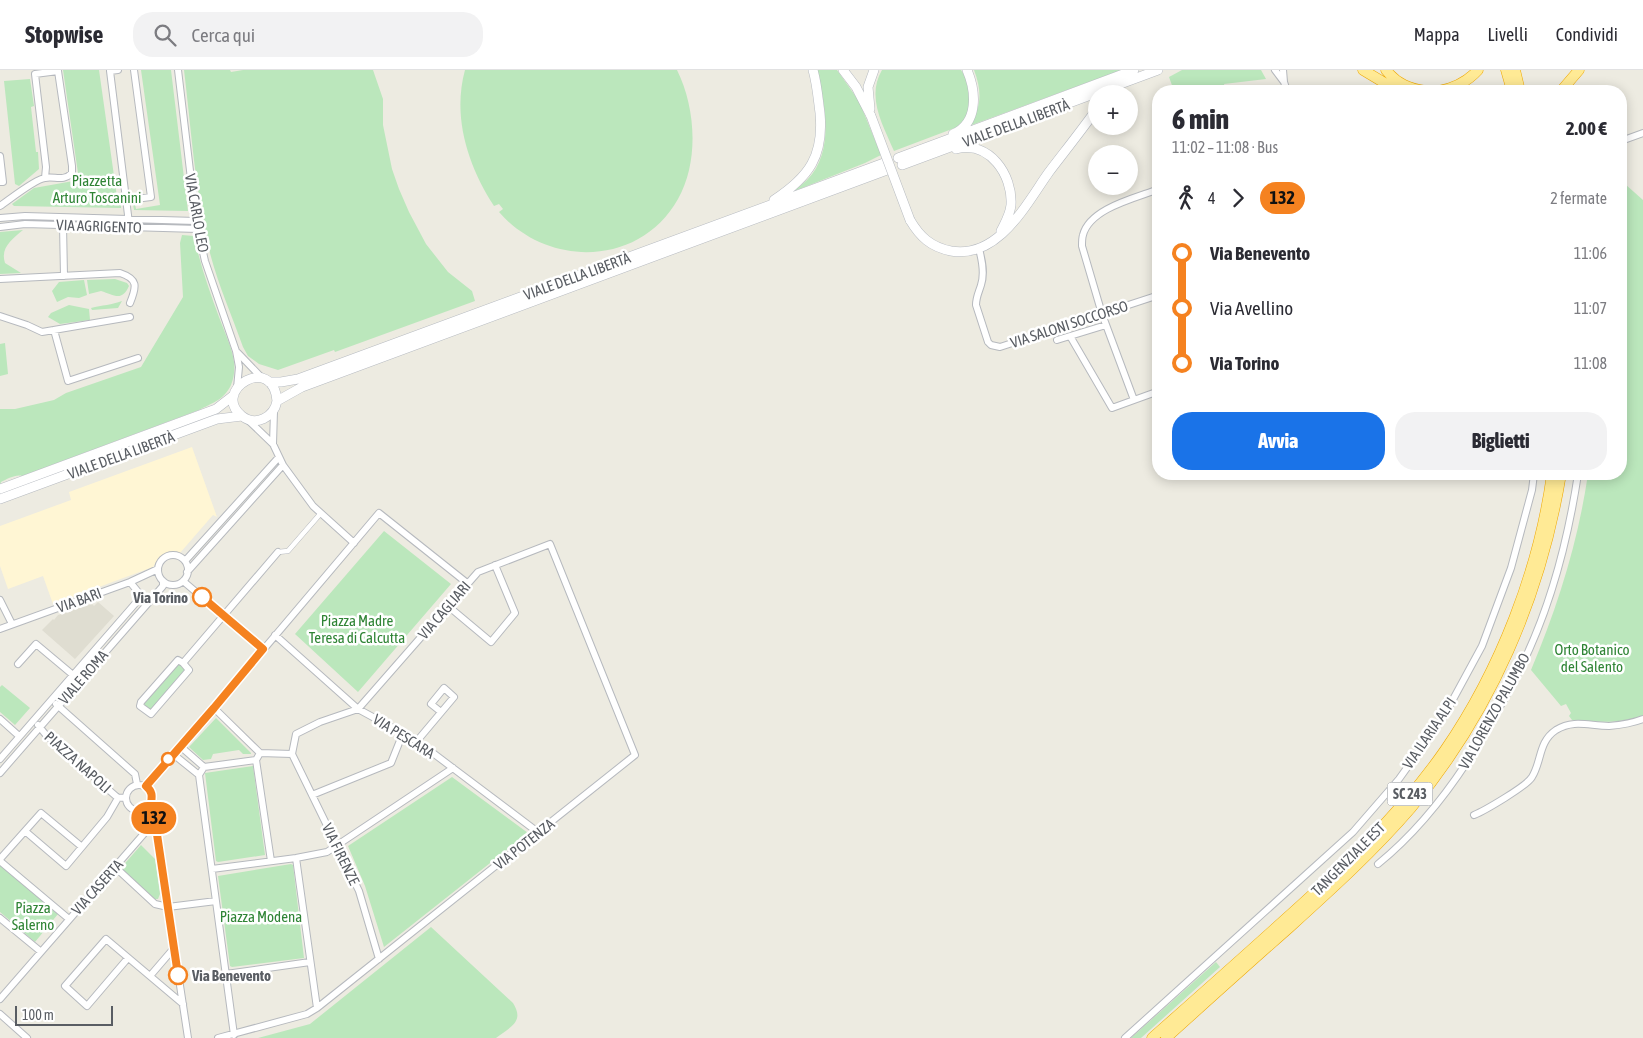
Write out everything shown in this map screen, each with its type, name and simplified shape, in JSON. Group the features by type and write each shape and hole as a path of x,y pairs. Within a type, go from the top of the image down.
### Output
{"highway":[{"path":"1364,70 1388,85"},
{"path":"1386,70 1391,77 1404,85"},
{"path":"1460,85 1478,70"},
{"path":"1506,70 1510,85"},
{"path":"1515,70 1519,85"},
{"path":"1566,85 1580,70"},
{"name":"TANGENZIALE EST","path":"1152,1038 1369,842 1445,750 1486,680 1522,598 1537,551 1551,480"},
{"name":"TANGENZIALE EST","path":"1166,1038 1372,850 1411,807 1448,759 1494,682 1526,608 1545,550 1560,480"}],"main road":[{"path":"760,209 798,182 808,172 816,155 820,141 821,123 813,70"},
{"path":"843,70 856,87 871,116 910,220 924,239 932,246 954,252 979,249 993,241 1016,218 1088,120"},
{"path":"871,116 868,87 874,70"},
{"path":"900,162 957,132 967,124 973,106 974,94 973,85 967,70"},
{"name":"VIALE DELLA LIBERTÀ","path":"900,162 1134,70"},
{"name":"VIALE DELLA LIBERTÀ","path":"900,162 1158,70"},
{"path":"1131,85 1162,70"},
{"path":"900,162 966,147 981,150 989,156 997,163 1008,180 1011,198 1006,222 993,241"},
{"name":"VIALE DELLA LIBERTÀ","path":"0,489 216,409 248,379 256,378 282,382 298,379 760,209 886,167 302,387 277,401"},
{"path":"266,381 276,394 277,401 274,411"},
{"path":"236,392 235,407 245,418"},
{"name":"VIALE DELLA LIBERTÀ","path":"0,499 218,419 245,418 262,420 274,411"}],"street":[{"path":"0,206 34,183 45,178 68,177 72,173 58,70 34,74 46,167 45,178"},
{"path":"118,70 110,71 129,227"},
{"path":"127,200 151,197 134,70"},
{"name":"VIA CARLO LEO","path":"178,70 196,221 206,261 236,351 239,367 236,392"},
{"path":"1275,70 1284,82"},
{"path":"1283,70 1285,85"},
{"path":"1627,139 1643,133"},
{"path":"0,156 3,182 0,182"},
{"path":"1134,400 1102,314 1082,246 1085,230 1094,217 1108,208 1152,192"},
{"name":"VIA AGRIGENTO","path":"0,218 25,216 196,221"},
{"name":"VIA AGRIGENTO","path":"0,227 25,224 198,229"},
{"path":"63,225 64,276"},
{"name":"VIA SALONI SOCCORSO","path":"979,249 983,262 983,281 976,304 991,346 1000,348 1152,297"},
{"path":"0,279 120,273 128,276 134,282 136,288 130,302"},
{"path":"0,316 42,332 130,317"},
{"path":"1058,340 1106,324"},
{"path":"54,330 68,382 138,358"},
{"path":"1070,336 1112,408 1152,394"},
{"name":"VIA CARLO LEO","path":"236,351 252,370 266,381"},
{"path":"273,444 274,411"},
{"path":"245,418 273,444 283,465 313,506 354,543"},
{"path":"184,561 279,457"},
{"path":"188,572 184,561 177,556 168,556 161,561 158,575 162,581 173,585 183,581 188,572 283,465"},
{"name":"VIA ILARIA ALPI","path":"1125,1038 1353,832 1399,779 1444,716 1482,646 1511,568 1533,480"},
{"name":"VIA LORENZO PALUMBO","path":"1378,864 1420,825 1443,796 1476,749 1521,669 1545,610 1556,573 1572,515 1577,480"},
{"path":"183,663 278,552 288,551 321,513"},
{"path":"188,1038 155,821 150,805 153,796 146,786 379,513 467,583"},
{"name":"VIA CAGLIARI","path":"292,754 296,734 320,722 358,709 478,572 550,544"},
{"name":"VIA POTENZA","path":"218,1038 307,1014 317,1008 635,755 550,544"},
{"path":"448,606 492,642 515,613 496,565"},
{"name":"VIA BARI","path":"0,629 158,570"},
{"name":"VIALE ROMA","path":"0,773 162,586 162,581"},
{"path":"183,581 263,649"},
{"name":"VIALE ROMA","path":"0,759 140,598 139,593 130,582"},
{"path":"0,600 12,624"},
{"name":"VIA PESCARA","path":"275,635 358,709 417,741 539,832"},
{"path":"18,664 36,644 72,675"},
{"path":"178,660 183,663 189,670 150,714 148,713 140,706 141,702 178,660"},
{"name":"PIAZZA NAPOLI","path":"52,700 135,774 137,784"},
{"path":"214,708 260,753 292,754"},
{"path":"417,741 441,712"},
{"path":"0,719 19,736"},
{"path":"1474,815 1483,812 1530,781 1544,742 1550,734 1558,729 1579,722 1608,726 1643,719"},
{"name":"PIAZZA NAPOLI","path":"33,721 46,735 122,797 128,805 135,810 144,810 150,805"},
{"path":"312,795 391,763 403,733"},
{"path":"180,746 204,767 256,760"},
{"path":"260,753 256,760 271,861"},
{"path":"173,754 199,775"},
{"name":"VIA FIRENZE","path":"292,754 359,891 379,959"},
{"path":"204,767 199,775 234,1035"},
{"path":"212,869 327,852 452,768"},
{"name":"PIAZZA NAPOLI","path":"122,797 129,788 137,784 146,786"},
{"path":"25,832 66,866 122,797"},
{"path":"68,920 0,860 41,813 82,847"},
{"name":"VIA CASERTA","path":"0,999 155,821"},
{"path":"296,858 317,1008"},
{"path":"115,867 155,904 168,907 216,901"},
{"path":"0,918 40,951"},
{"path":"128,958 87,1006 65,986 106,939 183,1004"},
{"path":"150,976 174,948"},
{"path":"226,974 310,962"},
{"path":"0,1014 27,1038"}],"shaded area":[{"path":"192,447 217,517 213,515 180,553 172,552 165,554 159,558 153,567 53,604 43,576 8,589 0,566 0,526 71,500 69,492"},
{"path":"98,602 114,616 75,659 42,630 58,615 92,604 94,606"}],"green space":[{"name":"Piazzetta Arturo Toscanini","path":"63,70 99,70 118,204 121,204 121,208 14,206 12,204 34,188 79,180"},
{"path":"141,70 171,70 188,211 134,210 133,204 135,204 136,209 160,205"},
{"path":"184,70 230,70 231,72 243,70 373,70 383,99 383,125 392,169 409,212 426,244 448,272 472,291 475,301 335,352 334,350 278,370 259,364 248,356 219,284 208,245 197,180"},
{"path":"465,70 677,70 688,101 692,135 689,169 678,199 661,221 641,238 617,248 592,252 567,250 542,243 519,230 499,212 503,209 499,204 494,206 470,158 465,141 460,105"},
{"path":"817,70 837,70 859,101 881,155 792,192 807,180 816,169 825,142 825,112"},
{"path":"882,70 961,70 970,91 970,106 965,120 960,126 894,151 881,121 876,101 877,80"},
{"path":"974,70 1121,70 969,126 976,112 979,99"},
{"path":"1182,70 1261,70 1266,79 1224,85 1172,85 1169,77"},
{"path":"30,79 34,106 31,107 39,169 19,186 15,184 4,81"},
{"name":"Orto Botanico del Salento","path":"1627,186 1643,200 1643,716 1634,719 1599,722 1572,720 1569,716 1571,713 1566,704 1561,706 1531,670 1566,574 1587,480 1627,480"},
{"path":"23,230 8,244 4,253 5,263 21,273 0,274 0,232"},
{"path":"182,235 194,236 208,287 232,351 234,376 228,390 217,400 199,410 22,476 12,477 1,482 0,485 0,409 15,409 54,400 66,393 141,367 183,297 180,243"},
{"path":"115,279 127,283 129,286 124,294 117,296 101,291 89,294 87,280"},
{"path":"84,280 87,295 79,298 68,297 57,302 52,291 59,282"},
{"path":"122,301 118,308 92,310 91,308 114,303"},
{"path":"69,305 89,309 90,320 60,324 48,317 51,313"},
{"path":"5,343 8,374 0,376 0,344"},
{"name":"Piazza Madre Teresa di Calcutta","path":"384,531 451,584 358,692 295,634"},
{"path":"179,664 184,671 149,710 143,703"},
{"path":"2,685 30,708 15,725 0,712 0,687"},
{"path":"216,718 251,754 243,754 239,750 213,754 211,759 203,760 189,747"},
{"name":"Piazza Modena","path":"253,766 265,855 218,862 216,861 205,773"},
{"path":"452,777 528,833 384,947 365,886 348,846"},
{"path":"141,845 155,859 160,894 158,899 155,899 120,869"},
{"name":"Piazza Salerno","path":"0,864 58,914 35,942 0,912"},
{"name":"Piazza Modena","path":"293,865 304,958 230,966 218,876"},
{"path":"431,927 513,1003 517,1020 496,1038 258,1038 310,1024"},
{"path":"1216,962 1220,967 1141,1038 1131,1038"}],"bus line":[{"name":"132","path":"178,975 155,821 150,805 153,796 146,786 263,649 202,597"}],"place":[{"name":"Via Torino","path":"202,597"},
{"name":"Via Benevento","path":"178,975"}]}
